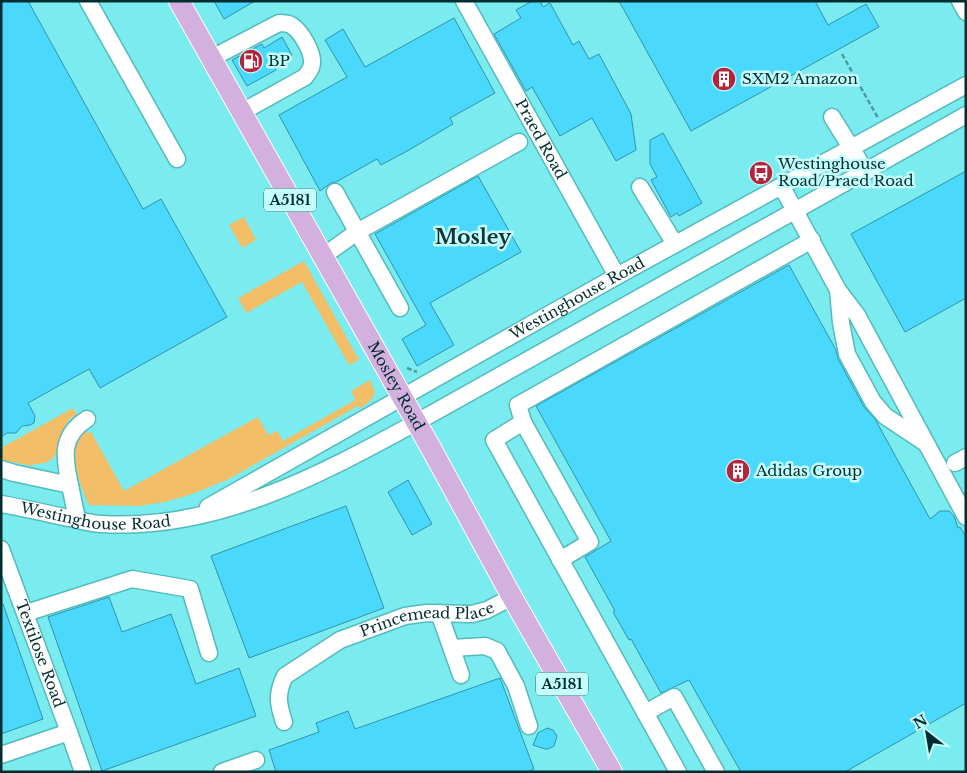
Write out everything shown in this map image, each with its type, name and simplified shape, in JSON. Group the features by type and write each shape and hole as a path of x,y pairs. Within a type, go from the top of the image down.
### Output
{"main road":[{"name":"Mosley Road","path":"179,1 612,772"}],"street":[{"path":"88,1 177,159"},
{"path":"960,1 966,12"},
{"name":"Praed Road","path":"469,3 617,276"},
{"path":"212,58 279,22 286,23 297,30 308,48 312,63 310,71 305,77 242,112"},
{"name":"Westinghouse Road","path":"191,517 617,276 966,85"},
{"name":"Westinghouse Road","path":"1,504 101,524 146,524 236,507 306,479 349,459 417,422 966,115"},
{"path":"832,117 866,172"},
{"path":"322,257 358,232 519,142"},
{"path":"640,187 675,244"},
{"path":"782,187 838,290 857,315 966,517"},
{"path":"335,192 400,308"},
{"path":"560,560 590,542 523,422 518,405 812,240"},
{"path":"838,290 841,323 847,354 873,402 885,416 924,442"},
{"path":"77,519 65,462 66,447 76,426 87,419"},
{"path":"523,422 494,440 678,772"},
{"path":"1,469 70,485"},
{"name":"Textilose Road","path":"1,548 70,732 83,772"},
{"path":"26,613 132,579 190,589 210,652"},
{"name":"Princemead Place","path":"284,722 278,696 280,685 285,676 340,640 410,615 480,612 512,597"},
{"path":"439,613 461,675"},
{"path":"452,648 485,646 497,651 516,686 529,726"},
{"path":"645,713 674,697 716,772"},
{"path":"1,755 70,732"},
{"path":"222,772 256,760"}],"path":[{"path":"842,54 885,130"}],"shaded area":[{"path":"1,1 966,1 966,772 1,772"},
{"path":"244,217 256,240 242,248 229,225"},
{"path":"304,261 359,360 349,365 302,282 246,313 238,298"},
{"path":"370,380 375,392 371,400 365,405 360,408 358,406 227,480 192,494 165,502 139,506 89,505 81,486 75,457 79,438 85,429 87,433 91,432 124,491 258,417 268,435 277,431 283,441 355,400 351,391"},
{"path":"73,408 77,415 69,419 55,456 50,460 33,464 33,466 1,460 1,448"}],"building":[{"path":"1,1 28,1 143,209 161,199 227,317 100,388 89,369 28,403 35,416 34,423 22,426 16,433 7,433 1,437"},
{"path":"214,1 255,1 224,19"},
{"path":"532,1 540,1 543,7 550,3 573,45 579,41 589,59 599,54 631,114 636,150 616,161 592,118 560,136 532,87 526,91 494,34 521,18 516,10"},
{"name":"SXM2 Amazon","path":"619,1 815,1 828,25 866,4 879,27 691,131"},
{"path":"454,18 495,93 450,118 453,124 409,150 381,165 377,159 331,183 320,191 279,115 347,77 325,40 343,29 365,67"},
{"path":"282,37 292,55 274,65 276,70 247,86 232,60 262,44 264,48"},
{"path":"663,133 702,203 679,216 677,213 671,217 651,180 657,177 650,164 650,140"},
{"path":"966,171 966,298 905,332 851,234"},
{"path":"478,176 521,252 430,303 454,345 417,366 402,339 426,325 375,234"},
{"name":"Adidas Group","path":"789,265 836,350 838,359 864,407 875,419 930,519 940,511 949,511 954,516 958,528 960,527 966,537 966,703 845,772 741,772 689,680 661,693 631,639 629,640 613,612 615,611 585,557 611,541 536,406"},
{"path":"408,480 432,524 412,535 388,492"},
{"path":"346,506 384,608 249,658 211,556"},
{"path":"109,597 122,632 171,614 196,684 239,668 256,716 102,771 48,617"},
{"path":"1,604 3,604 43,719 1,734"},
{"path":"500,678 534,769 527,772 276,772 269,750 319,732 316,723 348,711 355,729"},
{"path":"547,728 553,730 557,736 554,746 545,749 533,745 538,733"}],"place":[{"name":"BP","path":"251,61"},
{"name":"SXM2 Amazon","path":"724,79"},
{"name":"Westinghouse Road/Praed Road","path":"761,173"},
{"name":"Adidas Group","path":"738,471"}],"district":[{"name":"Mosley","path":"473,237"}]}
